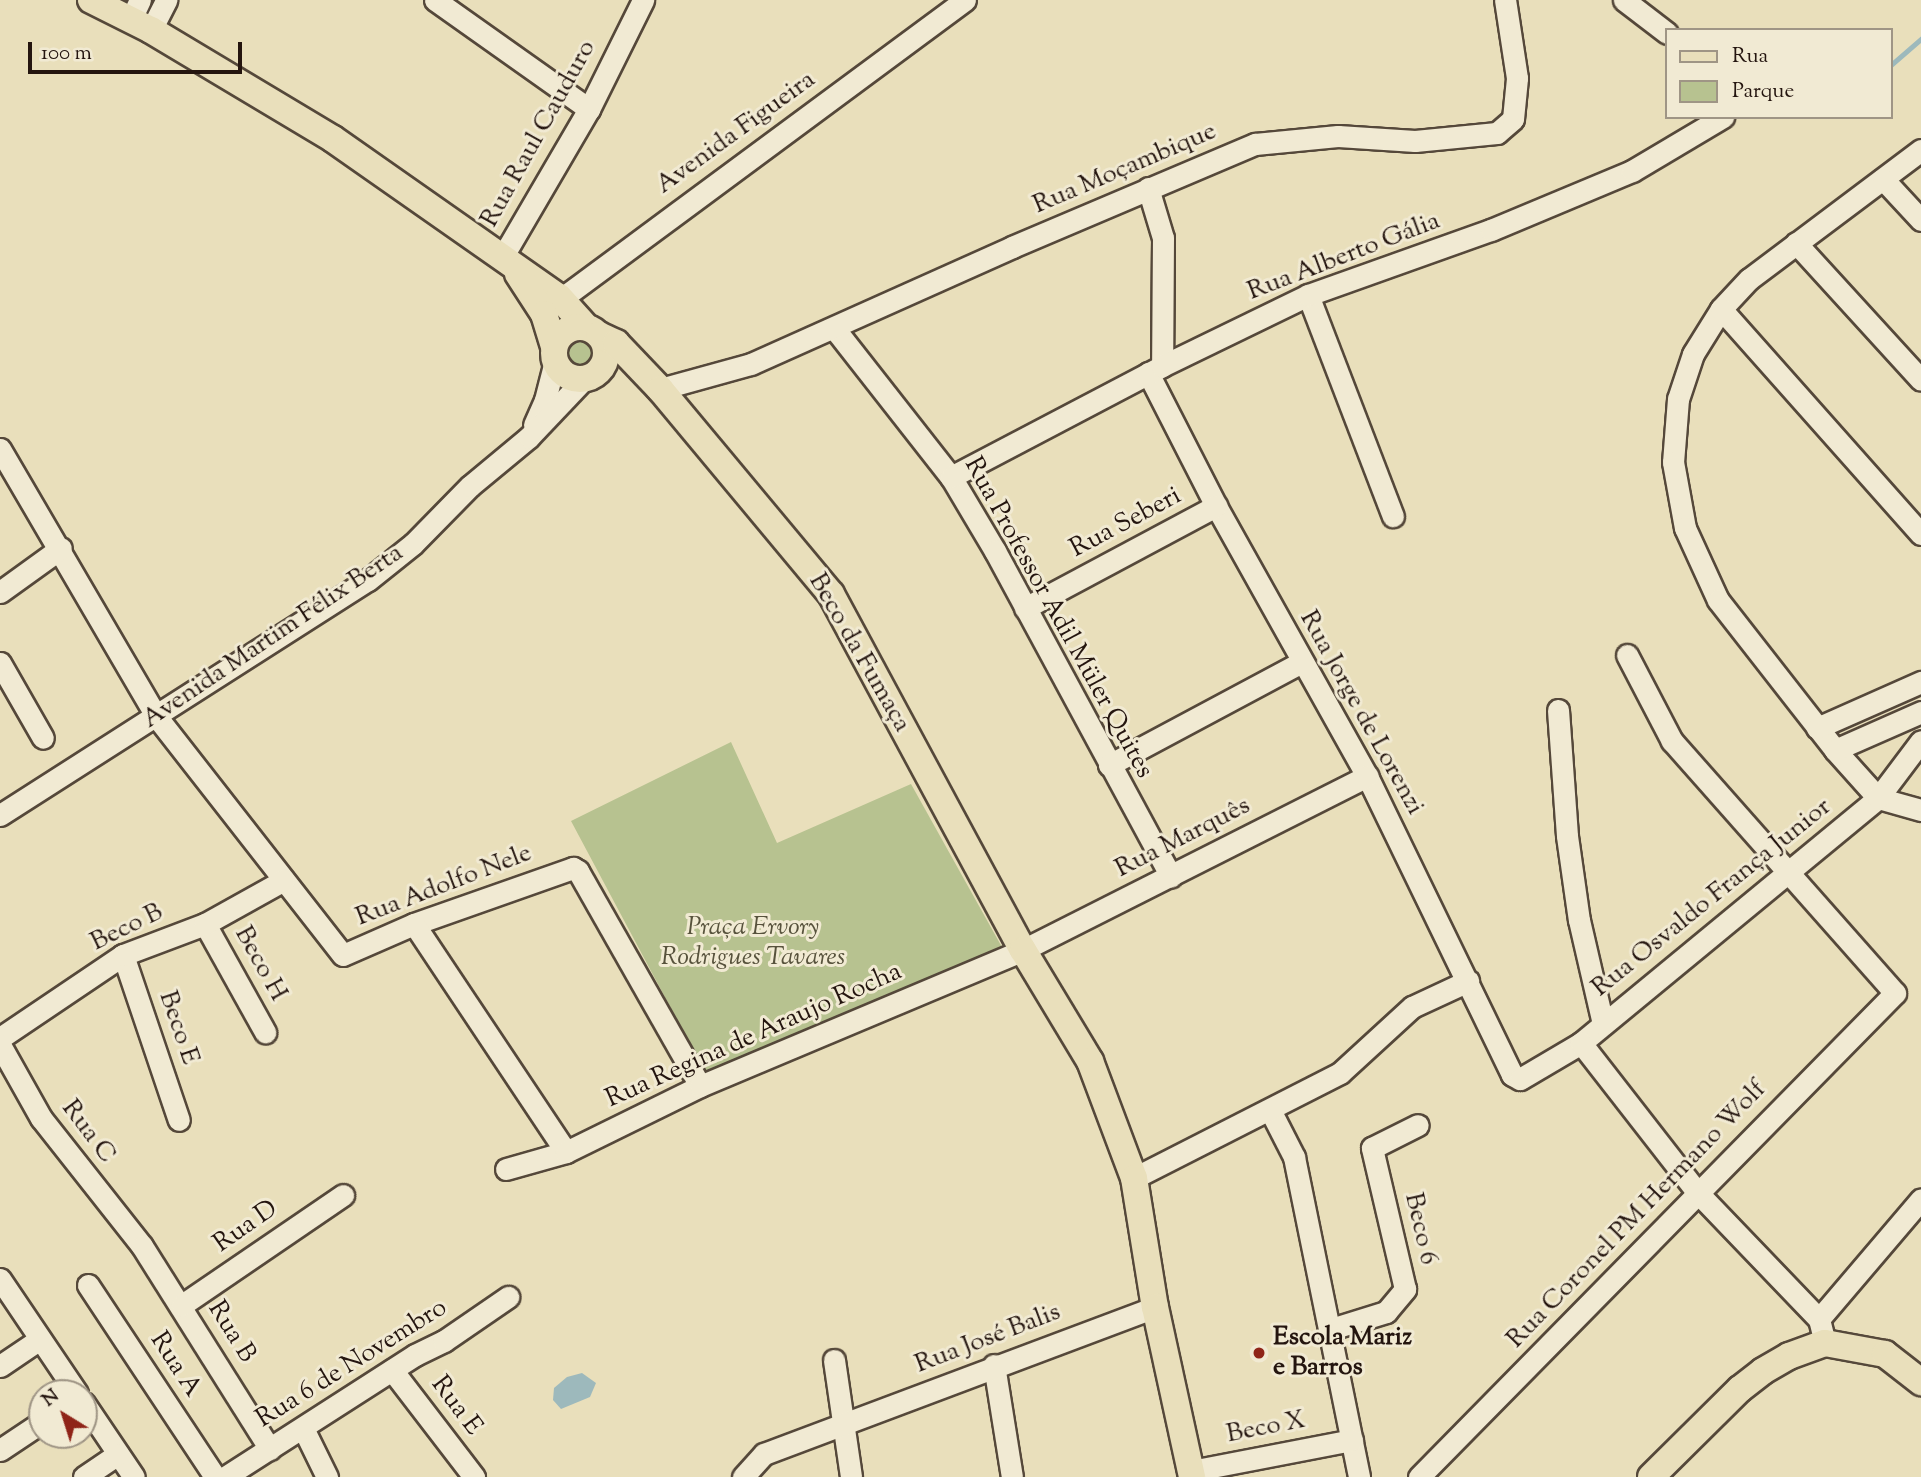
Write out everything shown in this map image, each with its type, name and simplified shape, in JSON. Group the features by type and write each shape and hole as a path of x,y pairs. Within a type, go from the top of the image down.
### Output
{"main road":[{"path":"91,0 141,16 334,139 506,258 551,305 593,331 606,347 592,374 567,376 554,354 551,305"},
{"path":"554,354 564,332 593,331"},
{"name":"Beco da Fumaça","path":"593,331 616,344 657,387 831,594 1023,950 1090,1061 1133,1178 1155,1307 1191,1474"},
{"name":"Beco da Fumaça","path":"592,374 618,370 657,387"},
{"path":"1651,1477 1740,1389 1822,1331 1885,1354 1921,1382"}],"street":[{"path":"141,16 166,0"},
{"path":"435,0 589,109"},
{"name":"Rua Raul Cauduro","path":"506,258 589,109 643,0"},
{"name":"Avenida Figueira","path":"551,305 965,0"},
{"name":"Rua Moçambique","path":"657,387 751,364 1148,188 1255,144 1338,136 1415,141 1497,133 1506,128 1513,119 1517,78 1505,0"},
{"path":"1624,0 1666,32"},
{"name":"Rua Alberto Gália","path":"951,477 1155,370 1308,295 1491,230 1632,171 1720,119"},
{"path":"1921,150 1749,279 1721,309 1693,354 1678,399 1673,462 1685,528 1704,575 1718,600 1817,728 1878,798 1921,810"},
{"path":"1883,179 1921,220"},
{"name":"Rua Jorge de Lorenzi","path":"1148,188 1163,238 1155,370 1216,506 1367,776 1468,981 1507,1067 1521,1079"},
{"path":"1796,243 1921,380"},
{"path":"1308,295 1393,516"},
{"path":"1721,309 1921,534"},
{"name":"Rua Professor Adil Müler Quites","path":"834,328 951,477 1171,876"},
{"name":"Avenida Martim Félix Berta","path":"529,437 545,400 554,354"},
{"name":"Avenida Martim Félix Berta","path":"0,815 368,580 413,544 470,486 529,437 592,374"},
{"name":"Rua Adolfo Nele","path":"0,449 61,548 156,716 343,955 414,924 573,868 578,871 700,1086"},
{"name":"Rua Seberi","path":"1025,608 1216,506"},
{"path":"0,592 61,548"},
{"path":"1627,655 1672,741 1787,871"},
{"path":"1109,765 1302,662"},
{"path":"0,663 43,738"},
{"path":"1817,728 1921,682"},
{"path":"1558,710 1567,836 1578,920 1603,1024"},
{"path":"1835,750 1921,712"},
{"name":"Rua Osvaldo França Junior","path":"1521,1079 1581,1044 1878,798 1921,741"},
{"name":"Rua Marquês","path":"1023,950 1367,776"},
{"name":"Rua Coronel PM Hermano Wolf","path":"1419,1477 1895,993 1787,871"},
{"name":"Beco B","path":"0,1038 122,955 205,923 284,880"},
{"name":"Beco H","path":"205,923 265,1032"},
{"path":"414,924 566,1152"},
{"name":"Rua Regina de Araujo Rocha","path":"506,1169 566,1152 700,1086 1023,950"},
{"name":"Beco E","path":"122,955 179,1119"},
{"path":"1133,1178 1339,1073 1412,1007 1468,981"},
{"path":"1581,1044 1697,1192 1822,1331 1921,1199"},
{"name":"Rua C","path":"0,1045 41,1118 142,1246"},
{"path":"1270,1110 1294,1157 1359,1477"},
{"name":"Beco 6","path":"1331,1329 1386,1312 1405,1289 1372,1148 1418,1125"},
{"name":"Rua D","path":"182,1306 343,1195"},
{"name":"Rua B","path":"142,1246 270,1449"},
{"path":"0,1279 67,1379"},
{"name":"Rua A","path":"88,1285 215,1477"},
{"name":"Rua 6 de Novembro","path":"225,1477 392,1370 444,1341 508,1297"},
{"name":"Rua José Balis","path":"743,1477 764,1454 993,1365 1155,1307"},
{"path":"0,1366 40,1339"},
{"path":"834,1360 851,1477"},
{"path":"993,1365 1012,1477"},
{"name":"Rua E","path":"392,1370 474,1477"},
{"path":"98,1424 134,1477"},
{"path":"303,1428 327,1477"},
{"path":"0,1450 28,1431"},
{"name":"Beco X","path":"1191,1474 1352,1440"},
{"path":"84,1477 118,1454"}],"green space":[{"path":"580,337 593,342 598,355 593,368 580,373 567,368 562,355 567,342"},
{"name":"Praça Ervory Rodrigues Tavares","path":"731,742 777,843 911,784 1003,949 707,1076 571,821"}],"water":[{"path":"582,1373 596,1383 590,1397 561,1409 553,1400 554,1388 567,1377"}],"waterway":[{"path":"1893,63 1921,39"}],"place":[{"name":"Escola Mariz e Barros","path":"1259,1353"}]}
